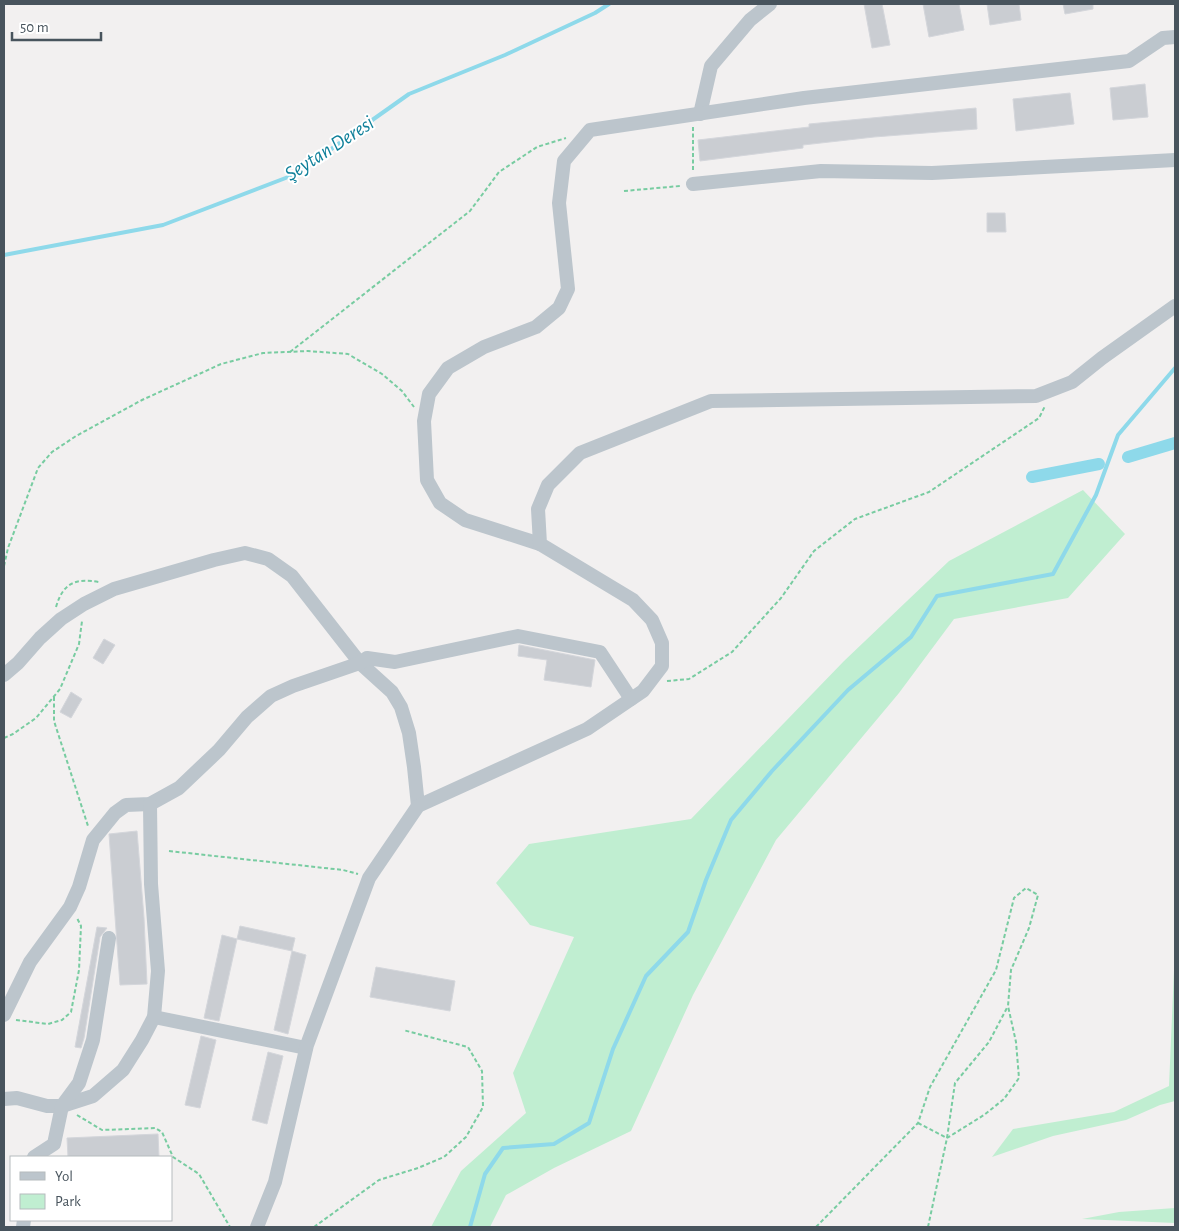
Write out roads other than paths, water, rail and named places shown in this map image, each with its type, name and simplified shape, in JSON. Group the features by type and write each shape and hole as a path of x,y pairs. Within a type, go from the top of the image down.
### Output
{"street":[{"path":"696,114 712,66 750,20 770,4"},
{"path":"257,1227 275,1182 306,1048 370,878 418,806 587,729 643,691 662,666 662,643 652,620 633,600 540,544 465,520 440,503 427,480 424,421 429,394 448,368 484,347 536,327 560,308 568,289 559,203 564,161 590,130 804,98 1128,61 1163,38 1175,37"},
{"path":"693,184 821,171 932,173 1175,160"},
{"path":"540,544 538,508 548,485 580,453 711,401 1036,396 1072,382 1175,306"},
{"path":"4,675 18,664 40,638 61,619 84,604 114,589 214,560 246,554 268,559 292,576 360,663 392,692 401,707 409,733 418,806"},
{"path":"8,1017 30,962 70,907 79,887 93,840 116,813 126,805 150,804 179,788 219,750 247,717 271,696 293,686 360,663 368,658 395,662 518,636 600,652 631,699"},
{"path":"4,1099 16,1098 47,1106 62,1106 93,1096 123,1070 154,1017 158,971 151,884 150,804"},
{"path":"36,1156 54,1144 62,1106 79,1083 93,1040 109,938"},
{"path":"154,1017 306,1048"}],"waterway":[{"name":"Şeytan Deresi","path":"4,255 163,225 296,174 409,94 505,55 595,13 609,4"},
{"path":"470,1227 485,1174 503,1148 554,1144 589,1123 613,1049 646,976 688,932 706,880 731,820 772,771 848,690 911,637 937,596 1053,574 1096,495 1118,435 1175,368"},
{"path":"1128,457 1175,443"},
{"path":"1032,477 1099,464"}]}
